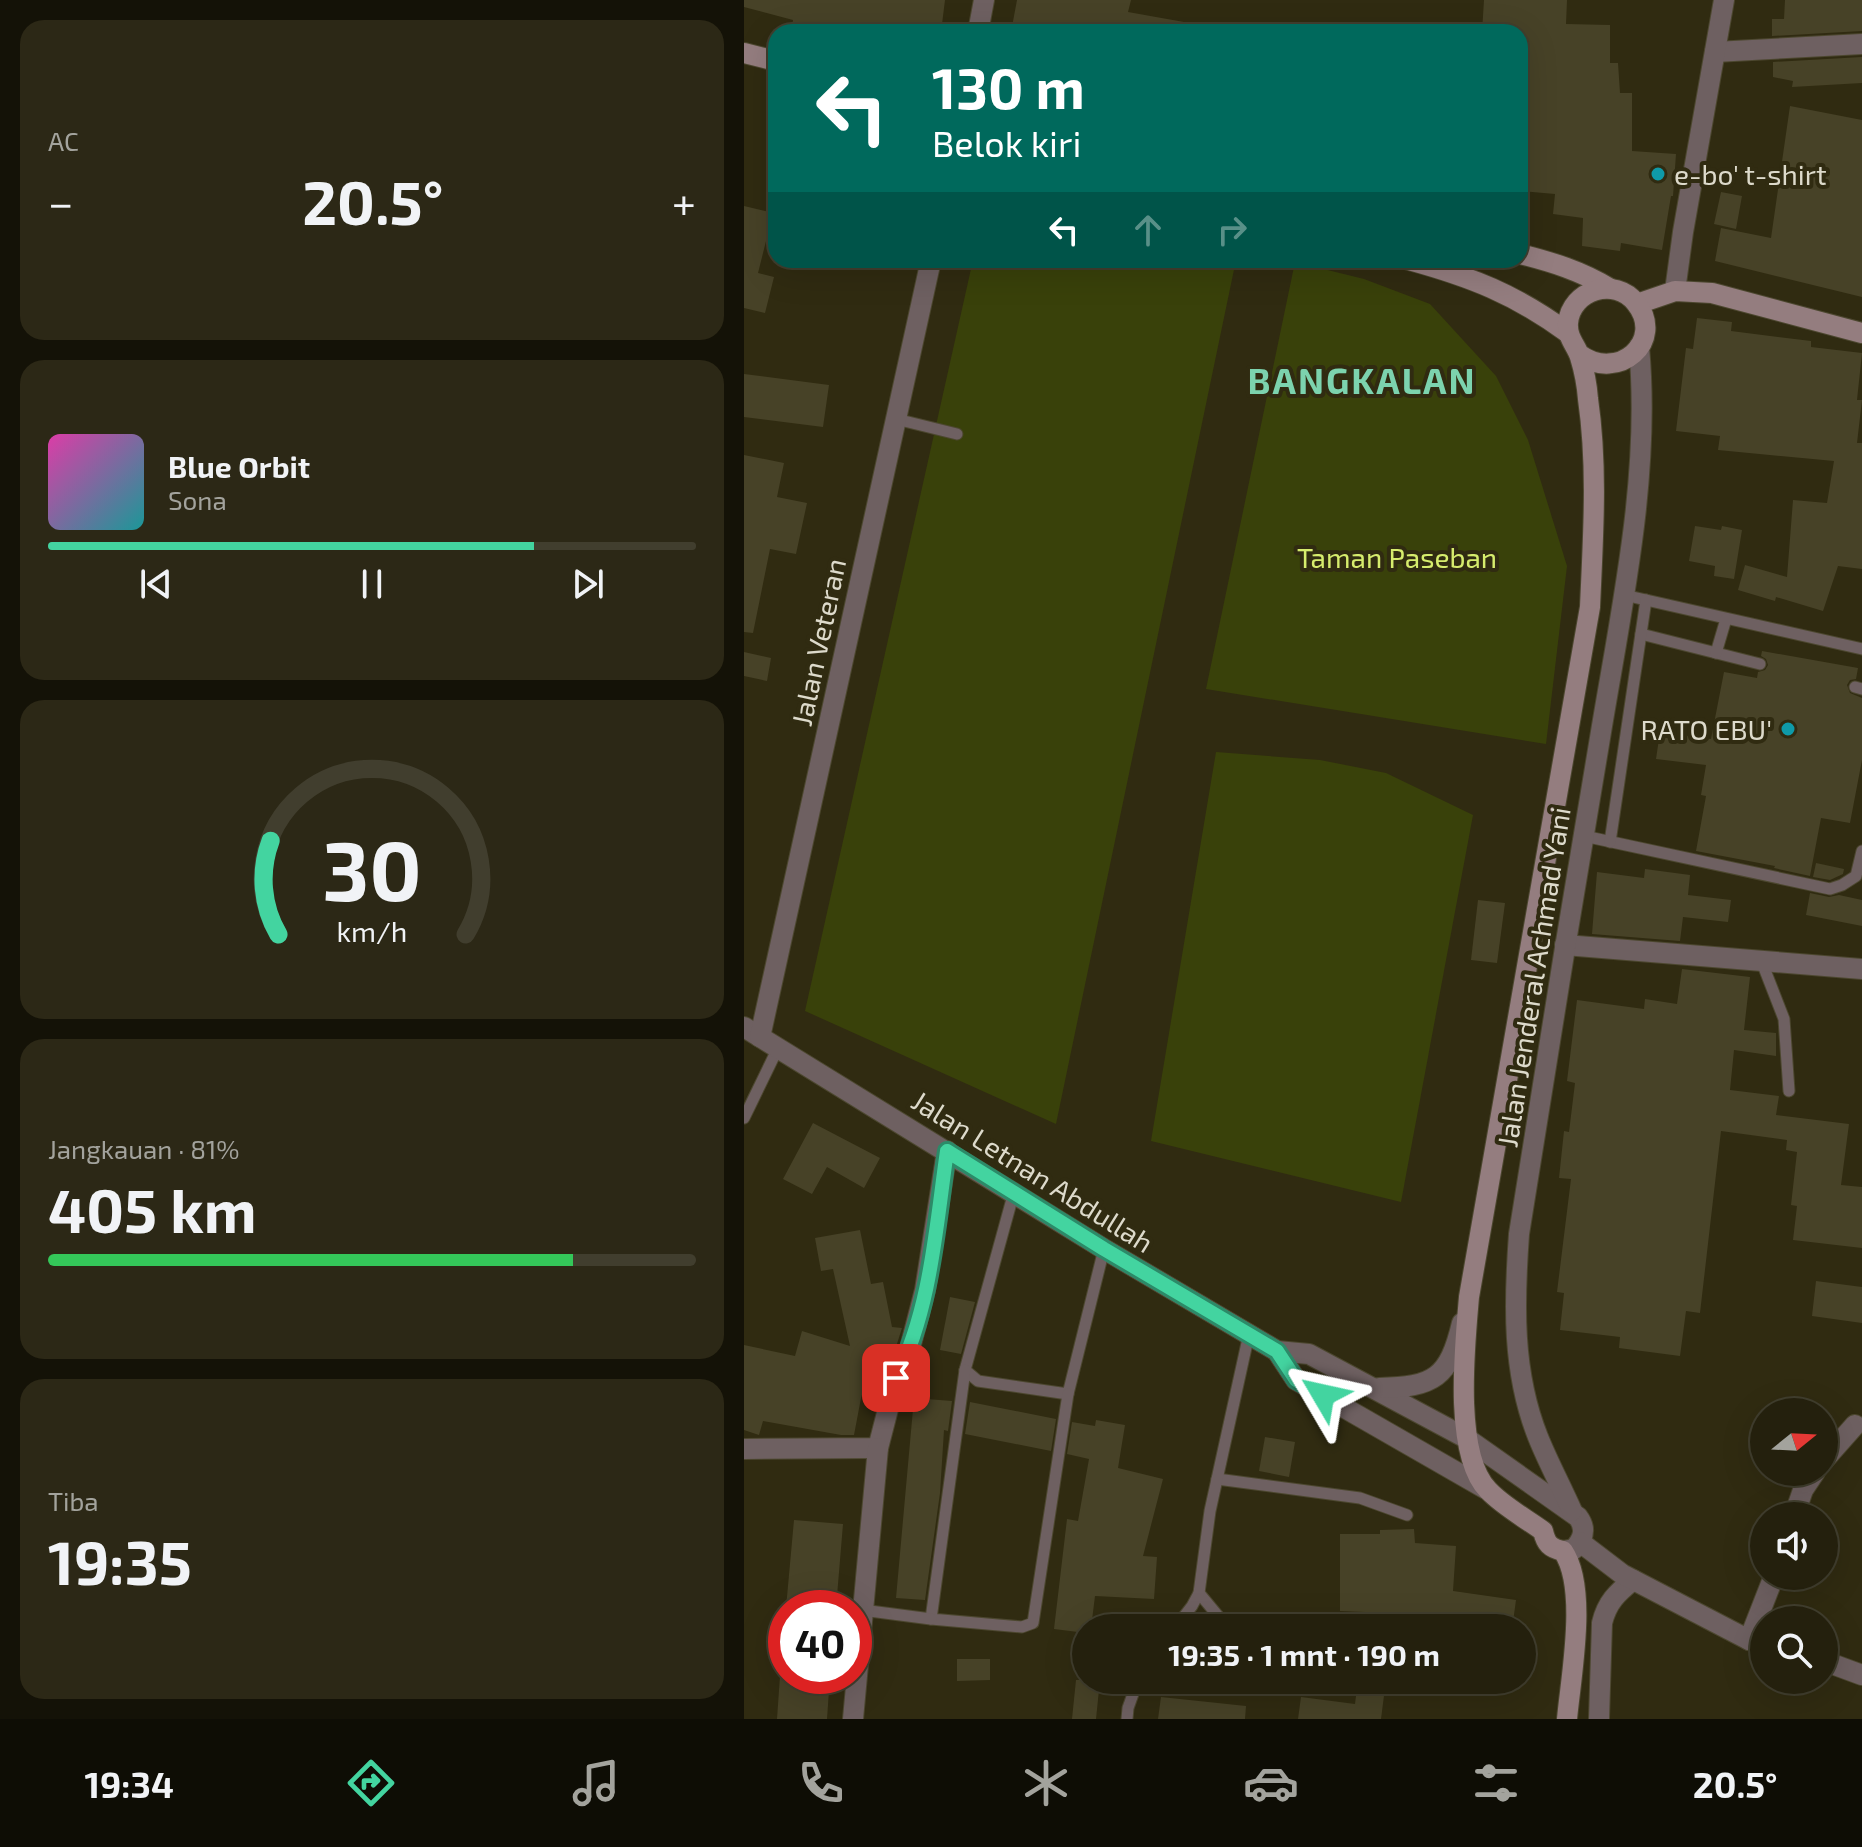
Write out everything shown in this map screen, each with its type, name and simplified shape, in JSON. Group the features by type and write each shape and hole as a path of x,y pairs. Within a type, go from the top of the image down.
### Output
{"main road":[{"path":"744,53 768,59"},
{"path":"1435,268 1492,286 1521,301 1568,333 1579,354 1588,361 1611,365 1632,356 1639,347 1645,325 1637,304 1619,290 1562,265 1528,256"},
{"path":"1568,333 1571,311 1577,301 1595,289 1609,288"},
{"path":"1637,304 1675,291 1712,293 1862,333"},
{"name":"Jalan Jenderal Achmad Yani","path":"1486,1489 1466,1438 1464,1358 1469,1297 1590,607 1594,532 1591,427 1579,354"},
{"path":"1486,1489 1543,1531 1545,1541 1552,1549 1572,1546 1569,1560 1575,1585 1575,1627 1567,1719"}],"street":[{"path":"980,24 984,0"},
{"path":"1675,291 1724,0"},
{"path":"1715,52 1862,44"},
{"name":"Jalan Veteran","path":"761,1037 929,268"},
{"name":"Jalan Jenderal Achmad Yani","path":"1573,1513 1537,1435 1520,1372 1515,1318 1519,1234 1624,595 1643,442 1644,408 1639,347"},
{"path":"1565,945 1862,969"},
{"name":"Jalan Letnan Abdullah","path":"761,1037 1104,1249 1277,1351 1296,1380 1486,1489"},
{"path":"864,1590 878,1448 896,1378 910,1348 925,1290 947,1151"},
{"path":"1375,1388 1409,1388 1437,1376 1450,1361 1458,1342 1469,1297"},
{"name":"Jalan Letnan Abdullah","path":"1277,1351 1309,1354 1375,1388 1466,1438 1573,1513"},
{"path":"1838,1444 1855,1425"},
{"path":"744,1449 878,1448"},
{"path":"1543,1531 1546,1520 1555,1512 1573,1513 1584,1529 1572,1546 1750,1638"},
{"path":"1599,1719 1605,1610 1612,1597 1633,1580"},
{"path":"1838,1666 1862,1675"},
{"path":"853,1719 855,1694"}],"lane":[{"path":"896,419 957,434"},
{"path":"1624,595 1862,649"},
{"path":"1610,842 1646,600"},
{"path":"1716,653 1726,619"},
{"path":"1641,634 1760,664"},
{"path":"1584,836 1830,889 1856,876 1862,851"},
{"path":"1761,960 1784,1019 1789,1091"},
{"path":"744,1118 761,1037"},
{"path":"931,1619 965,1370 1014,1192"},
{"path":"872,1611 1022,1627 1033,1623 1068,1394 1104,1249"},
{"path":"1186,1614 1199,1593 1217,1479 1249,1334"},
{"path":"965,1370 978,1381 1068,1394"},
{"path":"1217,1479 1360,1498 1407,1515"},
{"path":"1199,1593 1216,1614"},
{"path":"1127,1719 1133,1694"}],"green space":[{"path":"971,268 1234,268 1056,1124 805,1011"},
{"name":"Taman Paseban","path":"1294,268 1319,268 1364,279 1430,304 1496,376 1528,440 1567,566 1546,744 1206,689"},
{"path":"1216,752 1320,760 1386,773 1473,815 1401,1202 1151,1141"}],"building":[{"path":"744,0 945,0 942,24 792,24 793,20 744,7"},
{"path":"1017,0 1131,0 1128,12 1184,22 1184,24 1012,24"},
{"path":"1484,0 1567,0 1566,24 1610,25 1610,63 1618,63 1620,93 1632,93 1632,151 1676,154 1673,196 1662,250 1621,243 1620,251 1582,246 1583,218 1553,214 1555,194 1528,192 1528,24 1482,24"},
{"path":"1785,0 1862,0 1862,31 1772,36 1772,19 1784,19"},
{"path":"1862,57 1862,83 1792,87 1793,81 1773,77 1773,62"},
{"path":"1790,106 1862,120 1862,297 1715,261 1721,228 1771,238"},
{"path":"1721,192 1742,196 1736,229 1714,224"},
{"path":"744,206 768,212 768,233 758,273 774,277 765,313 744,308"},
{"path":"1697,318 1732,322 1731,331 1811,341 1811,347 1862,353 1857,400 1862,400 1857,443 1862,443 1862,569 1838,566 1823,611 1738,590 1745,565 1787,577 1793,500 1827,503 1834,461 1718,450 1720,436 1676,431 1686,348 1693,349"},
{"path":"744,374 829,385 823,427 744,417"},
{"path":"744,455 784,463 777,497 807,503 796,554 770,549 753,633 744,632"},
{"path":"1695,526 1742,530 1734,579 1714,576 1715,566 1689,561"},
{"name":"RATO EBU'","path":"1762,651 1858,668 1856,679 1850,680 1847,685 1850,693 1862,698 1862,760 1850,823 1821,818 1810,876 1696,851 1706,796 1701,795 1706,765 1656,759 1660,732 1711,739 1724,672 1757,678 1758,672 1768,665 1761,656"},
{"path":"744,652 771,658 767,681 744,676"},
{"path":"1816,863 1844,869 1843,874 1830,880 1813,877"},
{"path":"1645,869 1690,875 1688,895 1731,900 1728,922 1683,917 1680,941 1592,934 1597,872 1644,878"},
{"path":"1810,893 1862,900 1862,926 1806,915"},
{"path":"1478,900 1505,903 1497,963 1471,960"},
{"path":"1682,969 1750,977 1744,1030 1776,1033 1776,1056 1734,1050 1730,1090 1779,1096 1776,1115 1849,1124 1841,1185 1862,1187 1862,1248 1793,1240 1797,1206 1791,1205 1797,1152 1786,1150 1787,1140 1721,1131 1700,1313 1686,1311 1680,1356 1619,1348 1620,1337 1560,1330 1564,1293 1557,1292 1571,1179 1559,1178 1564,1131 1569,1132 1575,1083 1567,1081 1577,1000 1644,1009 1645,999 1677,1004"},
{"path":"813,1123 880,1158 864,1188 827,1167 812,1194 783,1179"},
{"path":"860,1230 871,1284 883,1282 892,1327 902,1328 896,1347 877,1345 854,1435 763,1421 759,1435 744,1430 744,1345 795,1356 802,1331 850,1346 833,1269 821,1271 815,1238"},
{"path":"1816,1281 1862,1287 1862,1323 1812,1316"},
{"path":"950,1297 975,1302 961,1354 940,1350"},
{"path":"914,1398 952,1401 948,1431 944,1430 940,1493 925,1600 896,1598"},
{"path":"970,1402 1056,1419 1051,1451 965,1434"},
{"path":"1096,1420 1125,1425 1118,1468 1163,1479 1143,1556 1157,1557 1154,1599 1095,1596 1093,1614 1072,1614 1072,1631 1054,1629 1067,1519 1078,1521 1089,1459 1067,1454 1072,1422 1095,1426"},
{"path":"1265,1437 1295,1442 1289,1477 1259,1471"},
{"path":"794,1520 843,1524 838,1590 788,1590"},
{"path":"1414,1529 1415,1543 1456,1546 1453,1591 1516,1600 1514,1614 1365,1614 1340,1611 1340,1534 1380,1534 1380,1530"},
{"path":"957,1659 990,1659 990,1680 957,1681"},
{"path":"779,1694 829,1694 827,1719 777,1719"},
{"path":"1075,1694 1099,1694 1096,1719 1072,1719"},
{"path":"1356,1694 1384,1694 1381,1719 1298,1719 1301,1697 1355,1704"},
{"path":"1161,1697 1246,1706 1245,1719 1158,1719"}],"place":[{"name":"e-bo' t-shirt","path":"1658,174"},
{"name":"RATO EBU'","path":"1788,729"}],"district":[{"name":"BANGKALAN","path":"1362,379"}],"route":[{"path":"896,1378 910,1348 925,1290 947,1151 1104,1249 1277,1351 1296,1380 1323,1395"}]}
